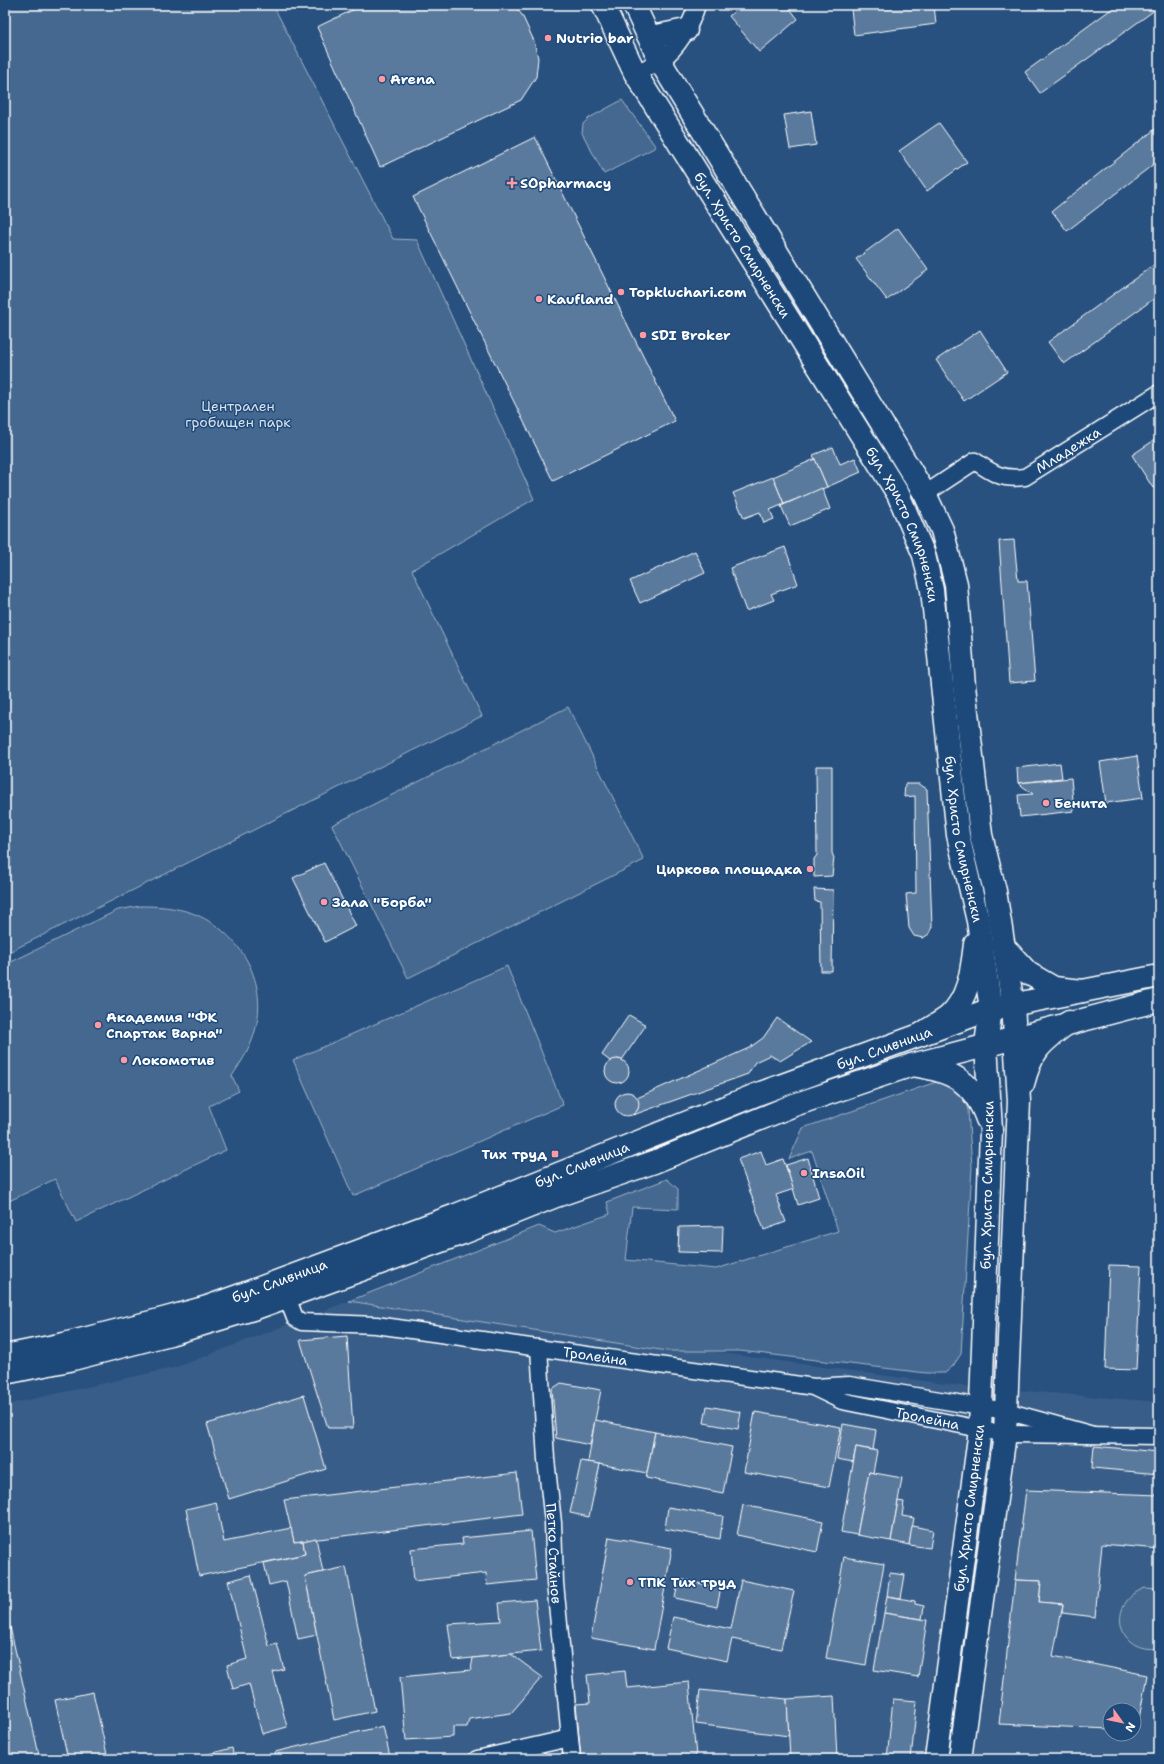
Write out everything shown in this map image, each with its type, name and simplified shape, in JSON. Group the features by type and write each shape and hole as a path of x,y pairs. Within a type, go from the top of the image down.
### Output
{"main road":[{"name":"бул. Христо Смирненски","path":"603,5 635,73 898,494 924,555 932,590 958,835 978,921 991,1009 986,1044 991,1131 980,1430 936,1759"},
{"name":"бул. Христо Смирненски","path":"634,5 660,60 925,494 942,530 956,584 964,686 981,835 995,891 1013,1005 1020,1101 1004,1434 960,1759"},
{"path":"648,35 657,36 686,30"},
{"path":"922,1034 948,1016 964,995 972,965 978,921"},
{"path":"1003,946 1028,973 1054,988 1083,990"},
{"name":"бул. Сливница","path":"5,1356 64,1344 208,1307 456,1215 758,1094 991,1009 1159,976"},
{"name":"бул. Сливница","path":"5,1373 69,1360 216,1321 287,1297 463,1233 556,1196 654,1162 794,1105 912,1065 1015,1036 1159,1000"},
{"path":"1020,1101 1030,1059 1047,1038 1069,1022"},
{"path":"912,1065 934,1068 948,1072 966,1084 982,1104 991,1131"}],"street":[{"path":"635,73 660,60 670,51 686,30 697,5"},
{"name":"Младежка","path":"925,494 975,461 999,476 1012,479 1025,477 1159,394"},
{"name":"Тролейна","path":"287,1297 295,1318 298,1321 376,1325 814,1388 849,1385 980,1408 1006,1411 1093,1435"},
{"name":"Петко Стайнов","path":"539,1348 546,1459 553,1523 555,1583 572,1759"},
{"name":"Тролейна","path":"814,1388 842,1401 1004,1434 1159,1436"},
{"path":"477,1759 570,1738"}],"shaded area":[{"path":"349,1301 953,1385 1159,1402 1159,1759 556,1759 555,1751 519,1759 5,1759 5,1405 177,1367"}],"green space":[{"name":"Централен гробищен парк","path":"5,5 273,5 393,239 417,240 534,499 412,570 482,716 5,954"},
{"path":"622,100 656,147 604,174 582,133 583,124 589,118"},
{"path":"568,707 644,860 408,978 332,825"},
{"name":"Локомотив","path":"140,906 179,909 192,913 208,921 223,931 236,944 246,958 253,974 258,991 259,1009 252,1041 232,1076 239,1091 209,1106 226,1150 76,1222 55,1179 5,1203 5,965 118,910"},
{"path":"507,966 563,1105 353,1196 293,1060"},
{"path":"939,1081 953,1087 963,1095 968,1110 972,1167 961,1354 953,1366 945,1373 926,1373 740,1351 667,1351 349,1301 539,1226 555,1233 610,1214 607,1202 667,1179 678,1189 678,1209 632,1207 626,1260 716,1269 838,1231 812,1151 789,1159 803,1128"},
{"path":"1145,1588 1159,1589 1159,1648 1145,1648 1133,1644 1126,1636 1121,1626 1121,1615 1124,1605 1132,1595"}],"building":[{"path":"363,5 514,5 522,15 534,41 538,58 536,77 521,100 380,167 317,27"},
{"path":"742,5 787,5 798,19 759,52 729,16"},
{"path":"882,5 934,5 936,24 854,35 851,9"},
{"path":"1117,5 1159,5 1159,7 1040,93 1025,72"},
{"path":"811,111 816,145 790,149 784,115"},
{"path":"939,123 967,162 927,191 899,151"},
{"path":"1159,126 1159,160 1067,231 1052,211"},
{"name":"Kaufland","path":"535,137 675,421 553,481 413,197"},
{"path":"898,228 928,270 887,300 856,259"},
{"path":"1159,261 1159,295 1064,364 1048,342"},
{"path":"980,330 1007,372 964,401 936,360"},
{"path":"1159,437 1159,484 1153,488 1132,455"},
{"path":"833,447 840,464 855,458 861,472 827,487 813,455"},
{"path":"815,459 827,487 784,504 773,477"},
{"path":"773,477 784,504 770,510 774,519 764,523 760,512 744,518 733,493"},
{"path":"822,488 830,509 790,526 781,506"},
{"path":"1014,540 1018,581 1027,581 1035,681 1009,683 999,541"},
{"path":"785,547 798,584 771,594 774,600 746,611 730,568"},
{"path":"695,551 705,573 640,603 630,581"},
{"path":"1137,756 1143,798 1106,803 1100,762"},
{"path":"1060,763 1062,778 1018,783 1017,768"},
{"path":"816,766 832,766 832,853 834,858 832,876 814,877 814,859 817,855"},
{"name":"Бенита","path":"1071,778 1074,811 1020,817 1018,795 1033,794 1018,783"},
{"path":"905,784 919,784 927,789 932,927 929,934 923,938 914,936 909,928 906,894 916,893 915,796 904,797"},
{"name":"Зала \"Борба\"","path":"324,863 356,926 325,942 293,878"},
{"path":"814,889 833,890 832,971 821,971 820,902 815,901"},
{"path":"629,1015 646,1025 622,1060 618,1059 610,1061 602,1055"},
{"path":"777,1018 811,1042 780,1061 770,1055 755,1062 748,1074 633,1115 638,1109 637,1098 749,1048 763,1038"},
{"path":"617,1059 626,1062 629,1071 626,1080 617,1083 608,1080 605,1071 608,1062"},
{"path":"627,1092 636,1095 639,1104 636,1113 627,1116 618,1113 615,1104 618,1095"},
{"path":"761,1151 766,1165 783,1159 794,1189 776,1195 786,1222 764,1230 738,1159"},
{"path":"808,1158 819,1198 798,1205 786,1165"},
{"path":"723,1226 722,1253 678,1252 679,1227"},
{"path":"1109,1265 1141,1266 1136,1370 1105,1369"},
{"path":"347,1336 353,1428 328,1428 300,1340"},
{"path":"561,1383 601,1390 590,1445 556,1438 552,1389"},
{"path":"304,1395 326,1469 229,1499 207,1424"},
{"path":"707,1406 741,1412 738,1429 704,1423"},
{"path":"755,1412 841,1427 829,1487 744,1472"},
{"path":"595,1420 655,1432 647,1473 588,1462"},
{"path":"843,1424 876,1430 873,1450 856,1447 853,1462 837,1459"},
{"path":"655,1432 732,1447 723,1493 646,1478"},
{"path":"1094,1446 1159,1452 1159,1474 1092,1468"},
{"path":"856,1447 877,1451 873,1473 869,1472 857,1535 841,1532"},
{"path":"581,1461 600,1464 589,1517 570,1513"},
{"path":"869,1472 902,1478 891,1541 857,1535"},
{"path":"517,1473 522,1514 294,1542 284,1500"},
{"path":"1026,1490 1159,1495 1159,1549 1102,1544 1095,1617 1062,1613 1063,1604 1039,1602 1041,1581 1015,1580"},
{"path":"898,1501 904,1502 902,1516 914,1518 909,1545 891,1541"},
{"path":"216,1502 224,1542 291,1528 294,1542 303,1541 305,1554 199,1576 186,1509"},
{"path":"743,1505 823,1521 817,1552 737,1535"},
{"path":"668,1507 723,1516 720,1539 665,1529"},
{"path":"912,1526 933,1530 930,1548 909,1545"},
{"path":"531,1531 536,1580 487,1585 486,1573 414,1581 411,1549 463,1544 462,1538"},
{"path":"609,1537 672,1548 654,1649 591,1638"},
{"path":"316,1538 323,1572 305,1576 317,1635 298,1639 286,1581 269,1585 264,1563 305,1554 303,1541"},
{"path":"844,1557 884,1564 866,1665 826,1658"},
{"path":"346,1567 375,1711 334,1720 305,1576"},
{"path":"890,1573 905,1575 901,1598 887,1596"},
{"path":"251,1575 269,1646 277,1644 284,1669 273,1672 287,1727 262,1734 249,1684 233,1689 227,1665 247,1659 228,1581"},
{"path":"679,1579 721,1588 717,1607 675,1598"},
{"path":"741,1580 794,1591 781,1649 732,1639 727,1661 666,1648 673,1617 731,1629"},
{"path":"1015,1580 1041,1581 1039,1602 1063,1604 1053,1656 1147,1675 1142,1702 1102,1702 1102,1729 999,1724"},
{"path":"887,1596 915,1601 915,1604 924,1606 922,1619 884,1613"},
{"path":"535,1600 541,1651 453,1660 448,1624 501,1621 499,1603"},
{"path":"5,1605 40,1759 5,1759"},
{"path":"884,1613 927,1620 918,1677 874,1670"},
{"path":"511,1654 542,1677 511,1713 469,1719 467,1727 453,1727 453,1737 406,1740 400,1677 471,1670 473,1658"},
{"path":"625,1671 627,1688 689,1682 696,1756 665,1759 581,1759 576,1704 590,1703 587,1675"},
{"path":"700,1690 787,1699 789,1736 696,1724"},
{"path":"93,1692 108,1759 68,1759 55,1700"},
{"path":"834,1696 837,1759 790,1759 787,1699"},
{"path":"893,1699 917,1701 911,1759 887,1759"},
{"path":"383,1726 390,1757 381,1759 277,1759 275,1752"},
{"path":"232,1748 234,1759 189,1759"}],"place":[{"name":"Nutrio bar","path":"548,38"},
{"name":"Arena","path":"382,79"},
{"name":"SOpharmacy","path":"512,183"},
{"name":"Topkluchari.com","path":"621,292"},
{"name":"Kaufland","path":"539,299"},
{"name":"SDI Broker","path":"643,335"},
{"name":"Бенита","path":"1046,803"},
{"name":"Циркова площадка","path":"810,869"},
{"name":"Зала \"Борба\"","path":"324,902"},
{"name":"Академия \"ФК Спартак Варна\"","path":"98,1025"},
{"name":"Локомотив","path":"124,1060"},
{"name":"Тих труд","path":"555,1154"},
{"name":"InsaOil","path":"804,1173"},
{"name":"ТПК Тих труд","path":"630,1582"}]}
